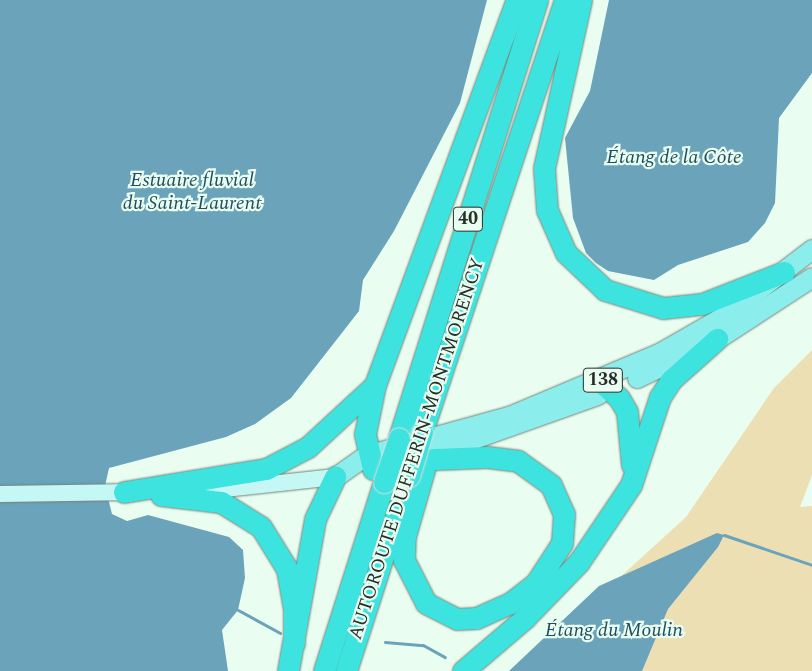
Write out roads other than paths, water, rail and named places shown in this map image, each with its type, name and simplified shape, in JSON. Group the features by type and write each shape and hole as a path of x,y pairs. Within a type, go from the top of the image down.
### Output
{"highway":[{"path":"375,469 365,426 375,385 517,0"},
{"name":"AUTOROUTE DUFFERIN-MONTMORENCY","path":"324,671 375,469 399,438 536,0"},
{"path":"414,469 487,457 518,461 551,485 564,514 562,543 536,582 510,603 476,618 457,619 426,603 404,560 405,536 414,469 490,255 516,152 565,0"},
{"path":"581,0 544,168 547,210 566,253 605,290 663,308 702,304 784,272"},
{"path":"463,671 526,618 579,562 631,485 660,397 680,368 717,339"},
{"path":"124,492 266,469 308,447 375,385"},
{"path":"605,386 632,429 631,485"},
{"name":"AUTOROUTE DUFFERIN-MONTMORENCY","path":"346,671 414,469"},
{"path":"288,671 315,519 335,477"},
{"path":"124,492 208,499 230,506 261,526 287,569 294,607 294,643"}],"main road":[{"name":"138","path":"335,477 375,469 509,416 605,386 725,315 812,249"},
{"path":"375,469 414,469 519,426 605,386 717,339 812,277"},
{"path":"0,494 212,492 335,477"}],"water":[{"name":"Estuaire fluvial du Saint-Laurent","path":"0,0 487,0 460,103 394,231 363,280 359,311 291,398 255,424 226,437 109,468 105,486 112,514 127,521 148,515 229,537 243,550 245,578 238,610 222,630 228,671 0,671"},
{"name":"Étang de la Côte","path":"609,0 812,0 812,73 779,118 775,203 765,223 748,242 678,265 654,280 608,271 596,263 586,253 573,218 565,138 590,91"},
{"name":"Étang du Moulin","path":"717,533 724,535 718,547 668,609 642,671 509,671 599,586"}],"waterway":[{"path":"724,535 812,565"},
{"path":"238,610 280,633"},
{"path":"385,642 423,645 445,657"}]}
